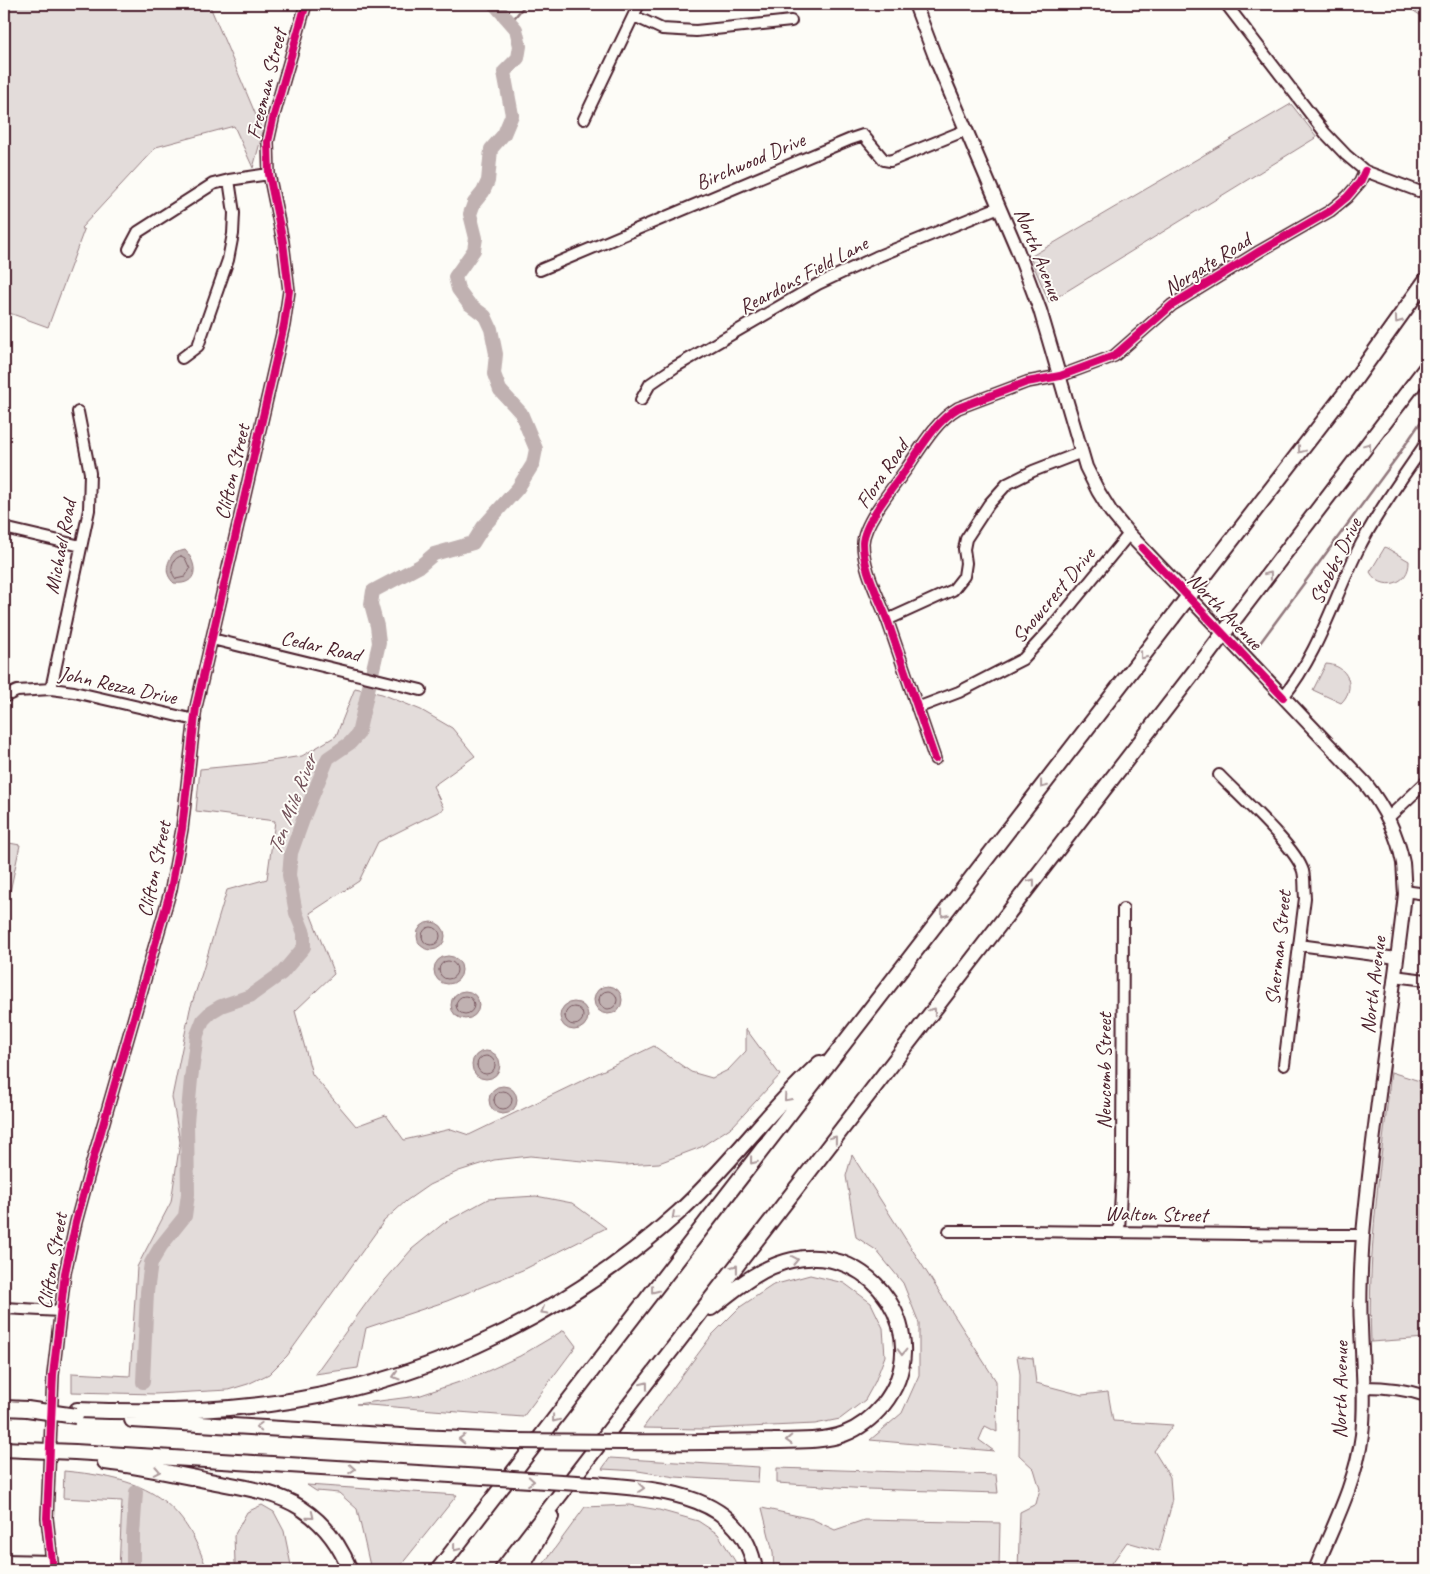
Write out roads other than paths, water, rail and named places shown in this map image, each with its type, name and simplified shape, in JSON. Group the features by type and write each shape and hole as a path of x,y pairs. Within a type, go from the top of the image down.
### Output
{"highway":[{"path":"438,1570 1205,576 1351,385 1426,280"},
{"path":"502,1570 1239,614 1426,368"},
{"path":"77,1413 209,1410 295,1400 352,1388 408,1372 488,1340 540,1314 572,1294 612,1267 658,1231 713,1179 803,1080 847,1040"},
{"path":"4,1408 400,1436 625,1442 816,1439 835,1436 857,1427 878,1410 891,1393 902,1363 901,1331 894,1310 883,1292 867,1277 850,1266 830,1260 790,1260 771,1268 739,1286 694,1321"},
{"path":"4,1449 24,1454"},
{"path":"4,1457 24,1454 74,1456 483,1477 593,1484 662,1491 682,1496 709,1507 727,1518 741,1533 751,1552 755,1570"},
{"path":"74,1456 230,1485 280,1498 300,1507 327,1530 340,1549 350,1570"},
{"path":"520,1570 546,1528 567,1486"}],"main road":[{"name":"North Avenue","path":"915,4 1040,310 1086,467 1100,496 1110,512 1129,534 1365,782 1378,799 1397,839 1403,864 1404,891 1371,1154 1363,1235 1360,1294 1364,1387 1362,1436 1356,1467 1347,1495 1315,1570"}],"street":[{"name":"Freeman Street","path":"269,174 268,142 306,4"},
{"path":"584,119 640,4"},
{"path":"1226,4 1325,133 1346,155 1365,171 1418,191"},
{"path":"634,16 662,29 696,31 791,21"},
{"name":"Birchwood Drive","path":"540,270 863,135 884,160 890,161 966,130"},
{"name":"Norgate Road","path":"1060,376 1114,356 1172,305 1330,211 1347,198 1360,182 1365,171"},
{"path":"129,249 138,232 213,184 269,174"},
{"name":"Clifton Street","path":"52,1566 47,1518 53,1375 65,1273 76,1222 171,889 182,829 195,720 287,309 289,291 287,268 269,174"},
{"path":"182,358 198,346 228,260 233,234 234,213 229,180"},
{"name":"Reardons Field Lane","path":"641,400 650,384 675,367 818,284 876,257 999,207"},
{"name":"Flora Road","path":"935,759 887,620 867,570 863,542 868,527 880,506 926,440 948,414 958,408 1027,382 1060,376"},
{"name":"Michael Road","path":"51,689 89,510 90,473 78,412"},
{"name":"Stobbs Drive","path":"1283,697 1298,678 1316,646 1358,549 1426,443"},
{"path":"887,620 953,590 964,576 966,539 989,504 1007,484 1033,471 1082,452"},
{"path":"4,528 81,546"},
{"name":"Snowcrest Drive","path":"917,708 958,692 1005,670 1023,659 1056,624 1129,534"},
{"name":"Cedar Road","path":"212,639 421,690"},
{"name":"John Rezza Drive","path":"4,697 17,691 51,689 74,692 195,720"},
{"name":"Sherman Street","path":"1219,776 1282,841 1303,870 1305,898 1284,1065"},
{"path":"1388,817 1426,782"},
{"path":"1404,891 1426,894"},
{"name":"Newcomb Street","path":"1119,1232 1122,1153 1123,909"},
{"path":"1299,945 1397,958"},
{"path":"1394,976 1426,980"},
{"name":"Walton Street","path":"949,1231 1024,1230 1363,1235"},
{"path":"4,1308 60,1311"},
{"path":"1364,1387 1410,1390 1426,1396"},
{"path":"4,1560 52,1566"}],"water":[{"path":"185,550 193,562 194,573 188,581 174,583 167,572 169,561 174,553"},
{"path":"431,922 441,926 445,936 441,946 431,950 421,946 417,936 421,926"},
{"path":"448,956 458,960 462,970 458,980 448,984 438,980 434,970 438,960"},
{"path":"608,986 618,990 622,1000 618,1010 608,1014 598,1010 594,1000 598,990"},
{"path":"465,991 475,995 479,1005 475,1015 465,1019 455,1015 451,1005 455,995"},
{"path":"574,1002 584,1006 588,1016 584,1026 574,1030 564,1026 560,1016 564,1006"},
{"path":"486,1051 496,1055 500,1065 496,1075 486,1079 476,1075 472,1065 476,1055"},
{"path":"503,1086 513,1090 517,1100 513,1110 503,1114 493,1110 489,1100 493,1090"}],"waterway":[{"name":"Ten Mile River","path":"143,1382 147,1292 151,1263 161,1246 185,1216 188,1194 187,1122 197,1035 203,1020 211,1012 221,1006 250,996 282,973 304,947 304,933 296,913 289,875 291,853 328,758 350,743 358,734 379,643 371,604 373,591 420,566 434,554 473,543 483,527 518,488 533,464 536,449 521,413 500,390 494,374 496,354 491,329 485,316 469,304 458,289 455,277 474,250 476,238 470,214 474,203 483,192 488,181 491,149 504,134 512,115 504,72 518,58 520,46 516,29 494,4"},
{"path":"510,23 526,4"},
{"path":"1260,643 1397,457 1426,414"},
{"name":"Ten Mile River","path":"133,1570 136,1492"}]}
